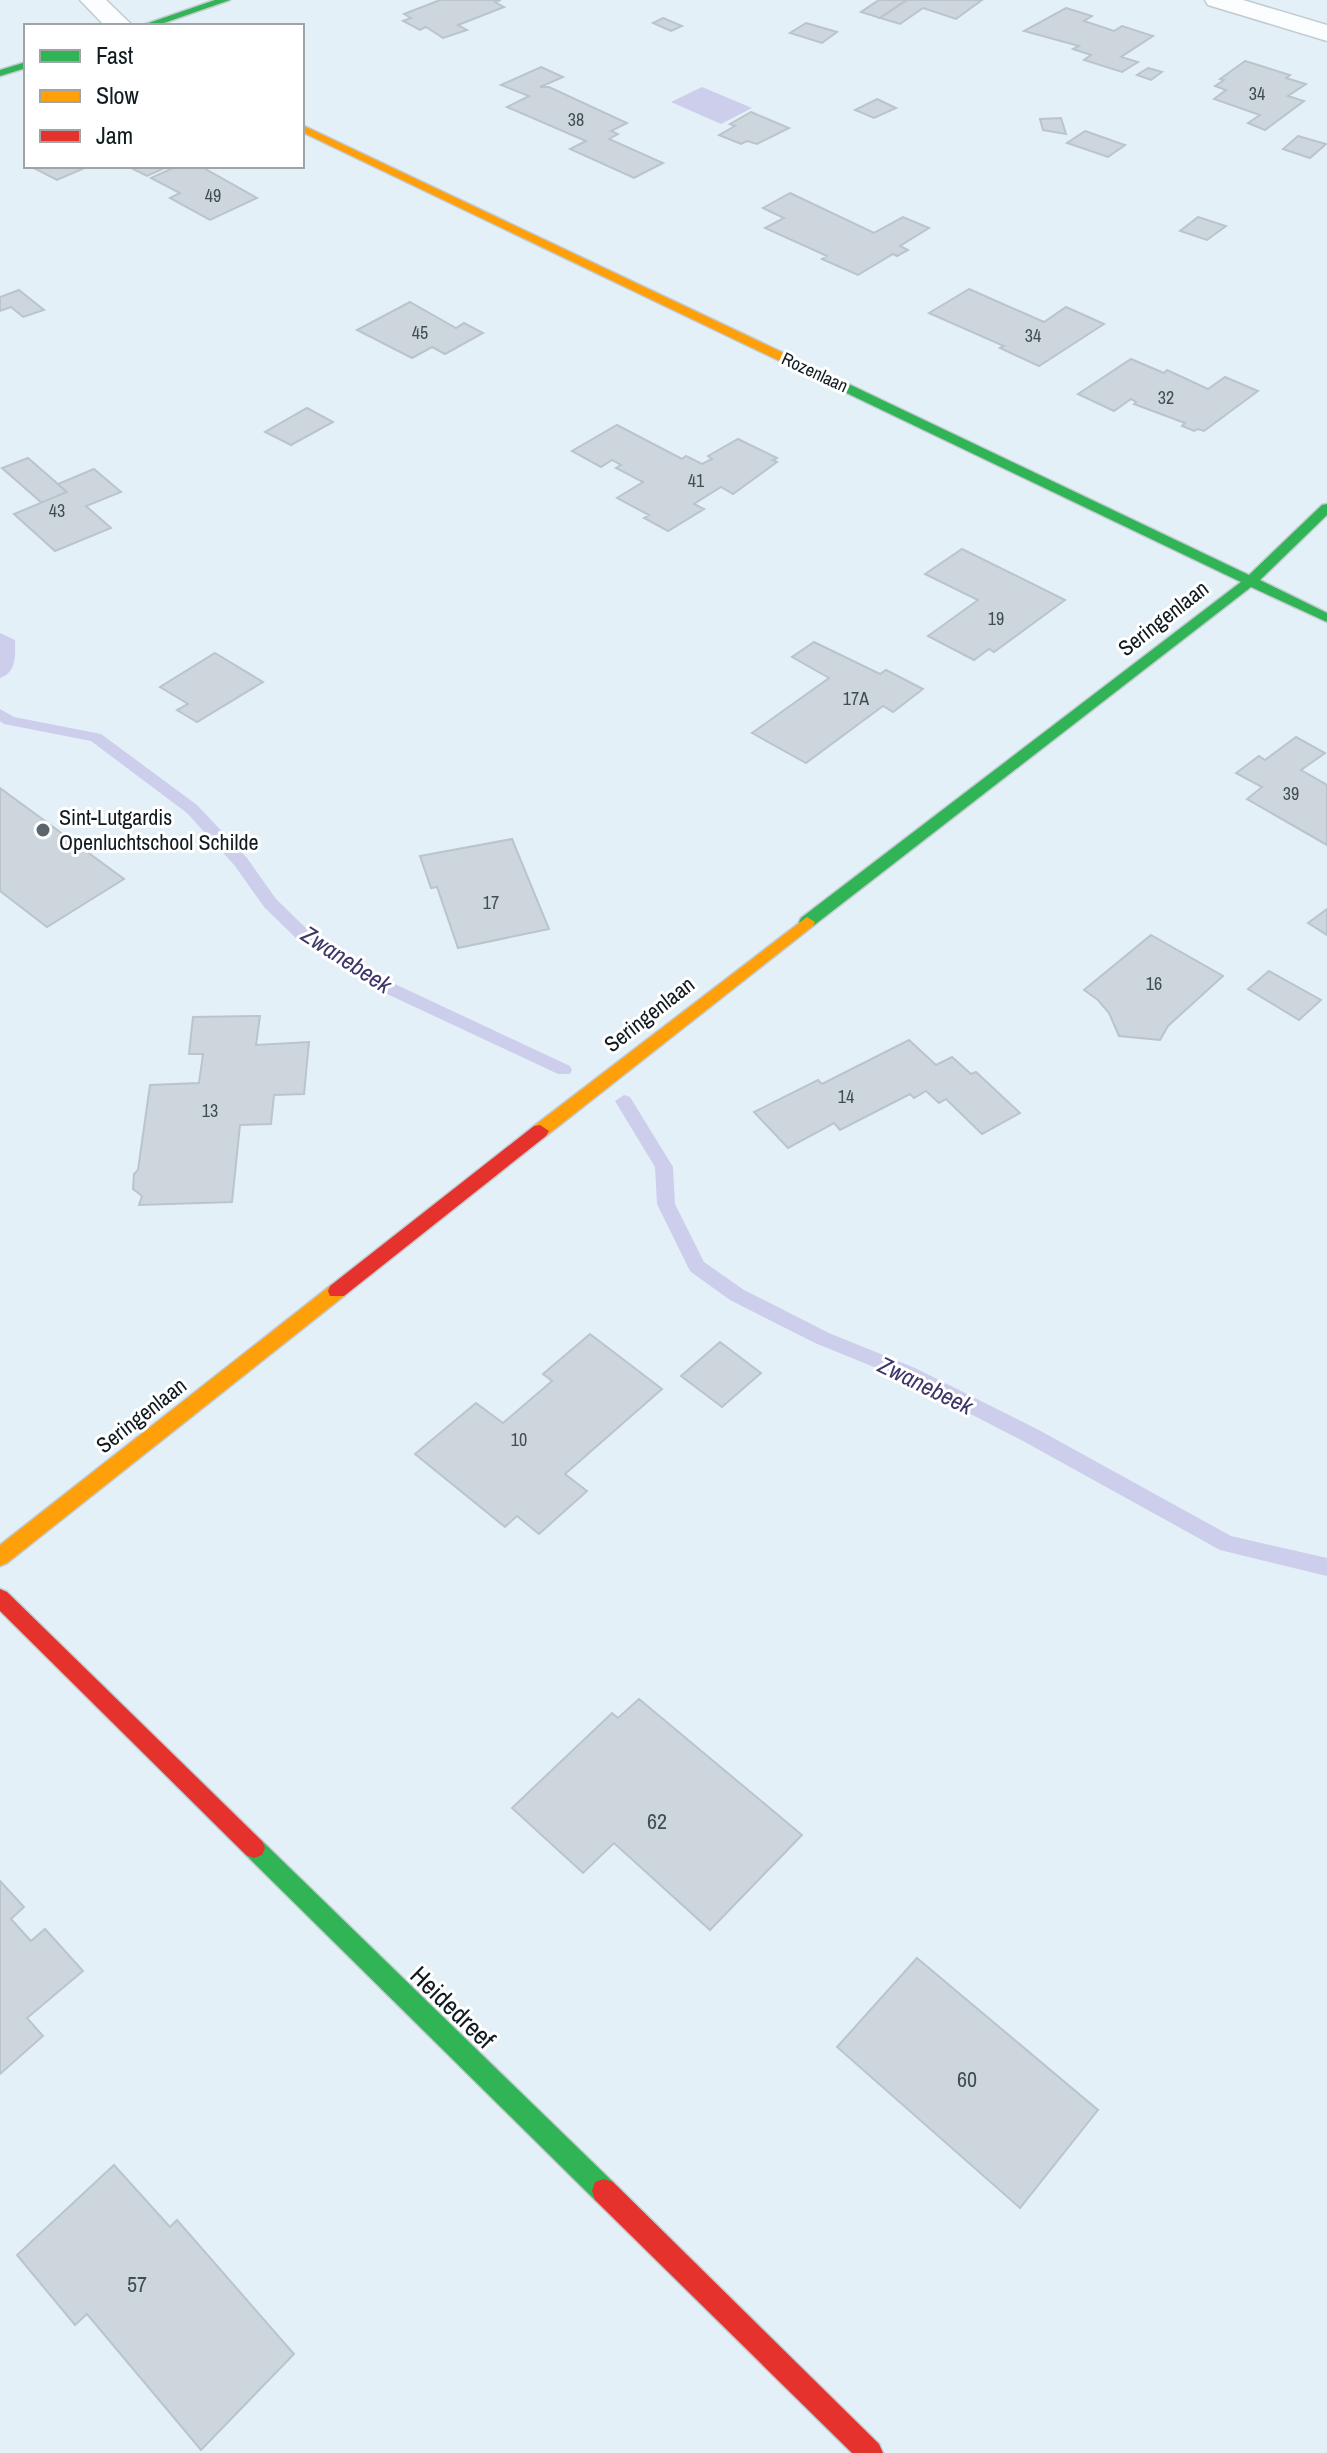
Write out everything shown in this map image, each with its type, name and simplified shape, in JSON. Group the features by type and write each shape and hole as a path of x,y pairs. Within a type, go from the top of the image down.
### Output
{"street":[{"path":"92,0 118,24"},
{"path":"151,24 225,0"},
{"path":"1217,0 1327,33"},
{"path":"0,73 24,66"},
{"name":"Rozenlaan","path":"304,129 1327,618"},
{"name":"Seringenlaan","path":"0,1557 731,980 1252,580 1327,508"},
{"name":"Heidedreef","path":"0,1598 870,2453"}],"water":[{"path":"702,87 752,108 721,124 671,102"}],"building":[{"path":"440,0 501,0 495,2 504,7 458,25 467,30 443,38 426,27 420,30 403,21 411,18 404,14"},
{"path":"879,0 907,0 880,18 861,12"},
{"path":"907,0 982,0 956,19 923,8 900,24 880,18"},
{"path":"1066,8 1092,16 1084,21 1114,31 1122,26 1153,36 1121,57 1138,62 1122,72 1084,60 1091,55 1073,49 1079,46 1024,31"},
{"path":"663,18 682,26 671,31 653,23"},
{"path":"806,23 837,32 822,43 790,33"},
{"path":"1245,61 1290,75 1286,78 1306,84 1288,96 1304,101 1265,130 1248,123 1260,115 1214,99 1226,90 1215,86 1224,80 1220,79"},
{"path":"541,67 563,77 540,87 549,87 627,123 611,131 618,134 609,139 663,163 634,178 570,149 586,141 507,107 529,96 501,85"},
{"path":"1148,68 1162,72 1151,80 1137,75"},
{"path":"877,99 896,108 874,118 855,110"},
{"path":"751,112 789,128 757,144 747,141 741,144 719,135 735,126 730,124"},
{"path":"1061,118 1066,134 1043,130 1040,119"},
{"path":"1085,131 1125,145 1108,157 1067,143"},
{"path":"1298,136 1326,144 1310,158 1283,149"},
{"path":"34,168 84,168 57,180"},
{"path":"131,168 165,168 147,176"},
{"path":"173,168 204,168 257,198 210,220 170,198 180,193 151,178"},
{"path":"790,193 874,233 903,217 929,228 900,246 908,250 897,256 893,254 858,275 822,259 827,256 765,228 784,218 763,208"},
{"path":"1198,217 1226,226 1207,240 1180,231"},
{"path":"969,289 1044,322 1066,307 1104,324 1039,366 1000,348 1004,346 929,313"},
{"path":"19,290 44,310 23,317 11,307 0,311 0,297"},
{"path":"410,302 456,328 464,323 483,333 445,354 432,347 412,358 357,330"},
{"path":"1131,359 1164,373 1167,370 1208,389 1225,377 1258,391 1204,431 1182,426 1185,423 1134,404 1136,402 1131,399 1114,411 1078,394"},
{"path":"307,408 333,422 291,445 265,432"},
{"path":"617,425 682,459 686,456 702,464 712,459 708,456 738,439 777,458 773,460 777,462 733,494 721,487 694,504 704,509 668,531 644,518 649,515 617,498 643,482 616,468 621,465 612,460 601,467 572,451"},
{"path":"28,458 67,492 42,503 2,468"},
{"path":"94,469 121,492 86,506 111,528 55,551 14,514 67,492 58,484"},
{"path":"962,549 1065,600 994,652 989,649 974,660 928,636 978,600 925,574"},
{"path":"814,642 880,674 886,670 923,689 893,712 883,706 806,763 752,733 829,678 792,657"},
{"path":"215,653 263,682 197,722 177,710 188,704 160,687"},
{"path":"1296,737 1325,753 1301,770 1327,785 1327,845 1247,799 1262,787 1236,773 1259,756 1265,760"},
{"path":"0,788 124,879 47,927 0,891"},
{"path":"512,839 549,929 458,948 437,887 431,888 420,856"},
{"path":"1327,909 1327,935 1308,923"},
{"path":"1151,935 1223,976 1168,1026 1160,1040 1119,1036 1109,1013 1084,990"},
{"path":"1269,971 1321,1000 1299,1020 1248,989"},
{"path":"260,1016 256,1045 309,1042 304,1094 274,1095 271,1124 240,1125 232,1202 139,1205 142,1196 133,1189 134,1174 138,1170 150,1085 199,1083 203,1054 189,1054 193,1017"},
{"path":"909,1040 936,1065 952,1057 971,1074 976,1072 1020,1113 982,1134 946,1099 939,1103 926,1091 914,1098 910,1094 840,1130 834,1123 788,1148 754,1112 818,1080 822,1084"},
{"path":"590,1334 662,1389 565,1474 587,1491 539,1534 517,1516 505,1527 415,1454 476,1403 503,1423 552,1381 543,1374"},
{"path":"720,1342 761,1373 722,1407 681,1376"},
{"path":"639,1699 802,1835 710,1930 614,1843 583,1873 512,1808 612,1713 618,1718"},
{"path":"0,1881 24,1907 11,1919 31,1941 45,1929 83,1971 27,2018 43,2036 0,2074"},
{"path":"917,1958 1098,2110 1020,2208 837,2047"},
{"path":"114,2165 170,2227 177,2220 294,2354 201,2450 87,2314 75,2325 17,2255"}],"waterway":[{"name":"Zwanebeek","path":"0,637 8,640 8,664 0,674"},
{"name":"Zwanebeek","path":"0,714 9,721 96,737 192,809 241,862 270,903 305,937 391,989 564,1070"},
{"name":"Zwanebeek","path":"624,1101 664,1167 666,1204 697,1267 737,1295 822,1338 908,1373 1030,1435 1227,1544 1327,1567"}],"traffic: fast":[{"path":"151,24 225,0"},
{"path":"0,73 24,66"},
{"path":"788,360 1327,618"},
{"path":"807,922 1252,580 1327,508"},
{"path":"254,1848 604,2191"}],"traffic: slow":[{"path":"304,129 788,360"},
{"path":"540,1131 807,922"},
{"path":"0,1557 337,1291"}],"traffic: jam":[{"path":"337,1291 540,1131"},
{"path":"0,1598 254,1848"},
{"path":"604,2191 870,2453"}],"place":[{"name":"Sint-Lutgardis Openluchtschool Schilde","path":"43,830"}]}
